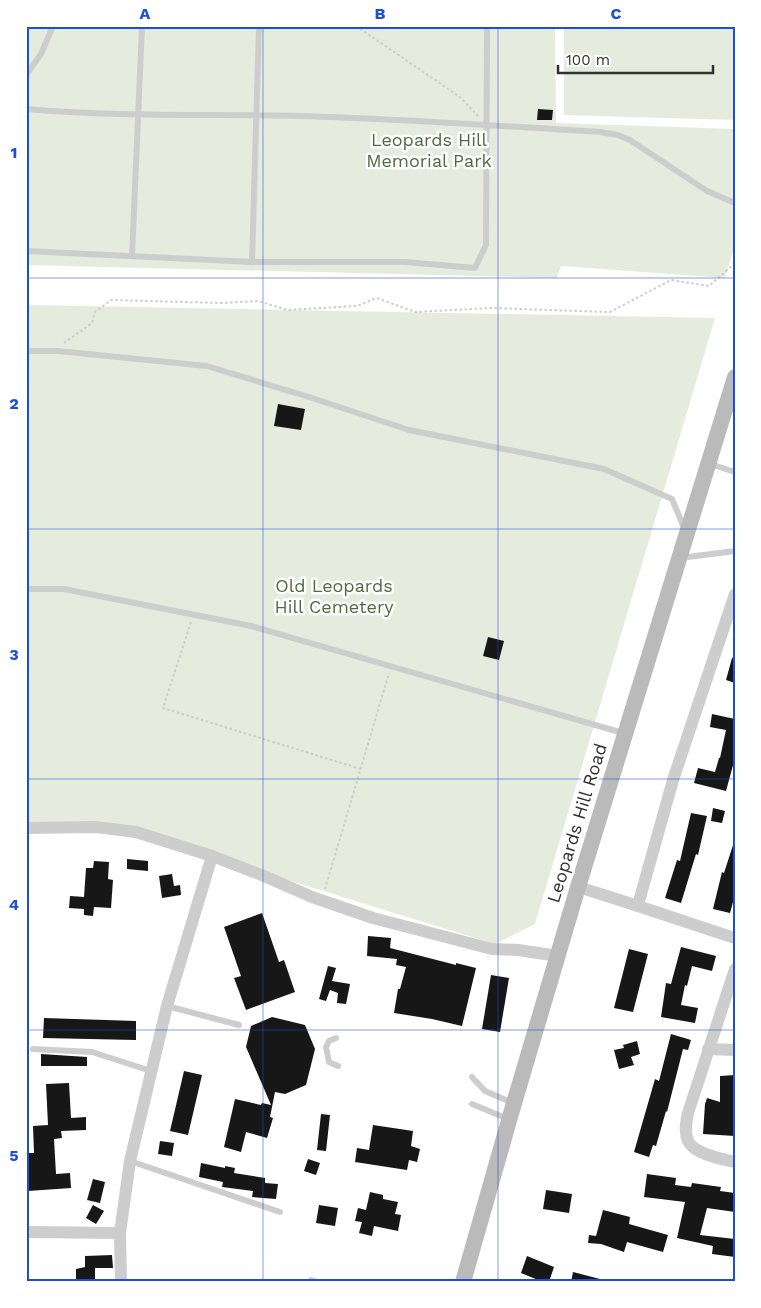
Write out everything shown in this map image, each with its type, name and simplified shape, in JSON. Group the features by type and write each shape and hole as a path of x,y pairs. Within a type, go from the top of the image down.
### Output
{"main road":[{"name":"Leopards Hill Road","path":"463,1282 578,887 735,378"}],"street":[{"path":"638,905 673,780 735,594"},
{"path":"26,828 96,827 136,832 212,856 264,876 295,891 372,918 492,948 558,956"},
{"path":"121,1282 120,1233 130,1161 167,1006 212,856"},
{"path":"578,887 735,938"},
{"path":"735,969 688,1113 686,1128 688,1142 694,1148 710,1156 735,1162"},
{"path":"708,1049 735,1050"},
{"path":"26,1232 120,1233"}],"lane":[{"path":"26,76 41,54 54,26"},
{"path":"132,256 142,26"},
{"path":"252,262 259,26"},
{"path":"26,251 252,262 405,262 475,268 486,245 486,26"},
{"path":"26,109 487,125 600,132 618,135 649,152 707,191 735,203"},
{"path":"26,351 58,351 207,366 409,430 604,469 672,500 686,533"},
{"path":"708,463 735,472"},
{"path":"679,558 735,551"},
{"path":"26,589 64,589 251,626 625,733"},
{"path":"167,1006 239,1025"},
{"path":"336,1038 329,1041 326,1047 329,1062 338,1066"},
{"path":"32,1049 92,1052 150,1071"},
{"path":"472,1078 485,1091 514,1103"},
{"path":"472,1104 509,1119"},
{"path":"130,1161 280,1212"}],"path":[{"path":"356,26 460,98 487,125"},
{"path":"58,351 63,344 92,323 96,312 111,300 222,303 258,301 287,310 357,306 377,298 415,312 491,308 610,312 671,280 709,286 735,262"},
{"path":"194,614 163,708 361,769"},
{"path":"322,901 391,666"}],"green space":[{"name":"Leopards Hill Memorial Park","path":"26,26 555,26 556,123 735,129 735,245 725,278 561,266 557,278 26,265"},
{"path":"564,26 735,26 735,120 564,115"},
{"name":"Old Leopards Hill Cemetery","path":"26,305 715,318 535,924 495,944 102,823 26,822"}],"building":[{"path":"538,109 553,110 552,120 537,120"},
{"path":"278,404 305,409 301,430 274,426"},
{"path":"488,637 504,641 499,660 483,656"},
{"path":"732,658 735,658 735,683 726,680"},
{"path":"712,714 735,719 735,758 726,791 694,783 698,768 715,772 720,758 726,730 710,727"},
{"path":"713,808 725,811 722,823 711,821"},
{"path":"691,813 707,816 698,855 696,854 681,903 665,898 677,860 680,861"},
{"path":"733,845 735,845 735,895 730,913 713,909 722,872 724,873"},
{"path":"127,859 148,861 148,871 127,869"},
{"path":"94,861 109,862 108,879 113,880 111,908 94,907 93,916 84,915 84,909 69,908 70,896 84,897 86,868 93,868"},
{"path":"172,874 174,886 180,885 181,895 162,898 159,876"},
{"path":"262,913 279,962 284,960 295,992 246,1010 234,978 241,976 224,927"},
{"path":"368,936 391,938 390,948 456,965 456,963 476,968 462,1026 394,1013 398,989 400,989 406,967 396,965 397,959 367,956"},
{"path":"681,947 716,956 712,971 692,966 687,986 685,985 681,1005 698,1008 695,1023 661,1017 666,983 671,984"},
{"path":"629,949 648,954 633,1012 614,1008"},
{"path":"328,966 336,968 332,981 350,984 346,1004 337,1003 338,993 330,990 326,1001 319,999"},
{"path":"491,975 509,978 500,1032 482,1029"},
{"path":"272,1017 305,1025 315,1049 306,1085 285,1094 275,1092 270,1117 273,1118 267,1138 246,1132 241,1152 224,1147 235,1099 261,1105 262,1103 271,1105 246,1047 251,1026"},
{"path":"44,1018 136,1021 136,1040 43,1038"},
{"path":"671,1034 691,1040 688,1050 683,1049 667,1112 656,1146 653,1145 649,1157 634,1152 655,1079 659,1081"},
{"path":"637,1041 640,1054 631,1057 634,1065 619,1069 614,1050 624,1048 623,1045"},
{"path":"41,1054 87,1057 87,1066 41,1066"},
{"path":"184,1071 202,1075 188,1135 170,1131"},
{"path":"735,1075 735,1136 703,1134 707,1098 720,1102 720,1076"},
{"path":"69,1083 71,1118 86,1117 86,1130 61,1131 62,1138 54,1139 56,1174 70,1173 71,1188 28,1191 26,1153 34,1153 33,1126 48,1125 46,1084"},
{"path":"321,1114 330,1115 326,1151 317,1150"},
{"path":"373,1125 413,1131 411,1146 420,1149 417,1162 409,1160 407,1170 355,1162 357,1148 369,1150"},
{"path":"160,1141 174,1143 172,1156 158,1154"},
{"path":"308,1159 320,1163 316,1175 304,1171"},
{"path":"201,1163 235,1168 234,1173 265,1178 265,1183 278,1184 276,1199 252,1197 253,1191 222,1187 223,1182 199,1177"},
{"path":"647,1174 676,1178 675,1185 691,1187 692,1183 721,1187 720,1191 735,1193 735,1212 707,1208 700,1235 735,1239 735,1257 712,1254 713,1246 677,1238 685,1202 644,1197"},
{"path":"93,1179 105,1182 100,1203 87,1200"},
{"path":"546,1190 572,1194 569,1213 543,1209"},
{"path":"370,1192 383,1195 383,1199 398,1202 395,1214 401,1215 398,1231 374,1226 372,1236 359,1233 362,1222 355,1221 358,1208 366,1210"},
{"path":"93,1205 104,1211 96,1224 86,1218"},
{"path":"319,1205 338,1208 335,1226 316,1223"},
{"path":"603,1210 630,1217 629,1224 668,1235 663,1252 627,1242 624,1252 601,1244 588,1243 589,1235 596,1236"},
{"path":"112,1255 113,1268 95,1268 95,1282 76,1282 76,1269 85,1267 85,1256"},
{"path":"527,1256 554,1267 549,1282 543,1282 521,1273"},
{"path":"573,1272 600,1279 600,1282 571,1282"}]}
